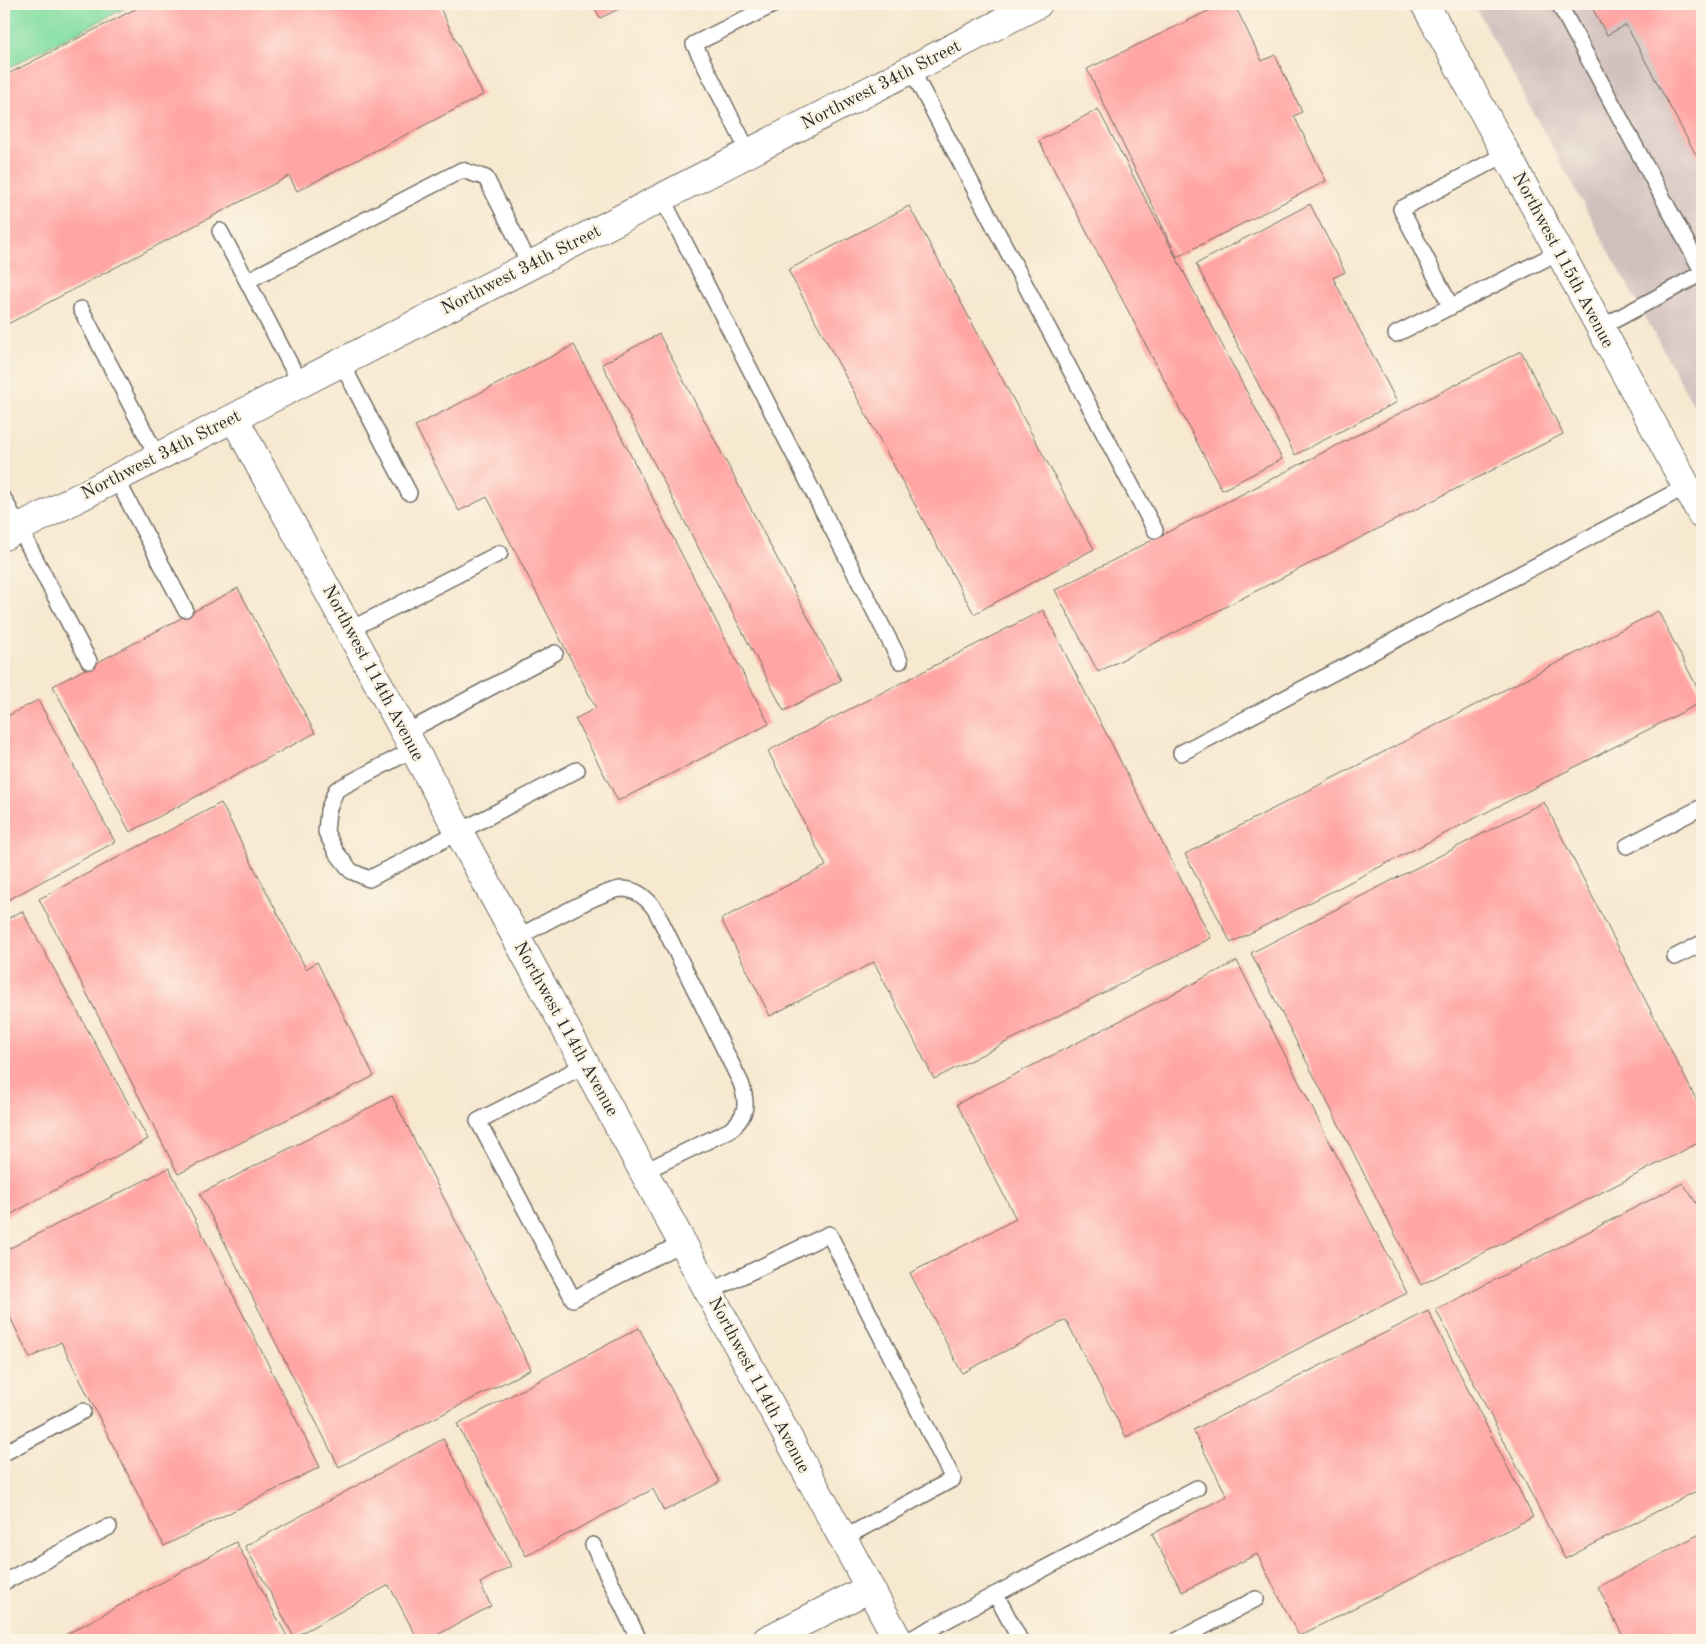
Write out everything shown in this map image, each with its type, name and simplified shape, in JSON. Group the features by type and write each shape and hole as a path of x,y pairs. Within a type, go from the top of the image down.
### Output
{"street":[{"name":"Northwest 34th Street","path":"11,532 1038,4"},
{"name":"Northwest 115th Avenue","path":"1425,4 1702,515"},
{"name":"Northwest 114th Avenue","path":"234,418 898,1640"},
{"path":"767,1640 870,1588"}],"lane":[{"path":"749,152 694,44 775,4"},
{"path":"1559,4 1702,272 1600,328"},
{"path":"911,69 1155,530"},
{"path":"1450,307 1401,210 1506,154"},
{"path":"247,281 462,170 486,178 530,265"},
{"path":"662,198 900,661"},
{"path":"220,231 300,383"},
{"path":"1396,334 1559,252"},
{"path":"80,309 157,456"},
{"path":"341,362 409,493"},
{"path":"116,478 185,609"},
{"path":"1181,753 1687,486"},
{"path":"4,499 11,532 89,661"},
{"path":"350,630 500,553"},
{"path":"556,653 409,741 336,790 328,811 326,832 336,852 351,871 369,879 577,770"},
{"path":"1627,846 1702,807"},
{"path":"516,938 603,894 621,889 635,891 649,900 656,911 741,1083 746,1098 746,1112 740,1122 730,1130 643,1172"},
{"path":"1675,957 1702,943"},
{"path":"585,1065 478,1121 572,1299 682,1242"},
{"path":"709,1292 829,1234 953,1479 842,1539"},
{"path":"4,1453 83,1411"},
{"path":"909,1640 1196,1488"},
{"path":"4,1582 109,1527"},
{"path":"593,1545 639,1640"},
{"path":"996,1595 1020,1640"},
{"path":"1178,1640 1256,1599"}],"shaded area":[{"path":"1474,4 1702,4 1702,421"}],"green space":[{"path":"4,4 133,4 4,70"}],"building":[{"path":"145,4 438,4 483,95 297,191 289,176 4,326 4,76"},
{"path":"593,4 629,4 600,18"},
{"path":"1223,4 1234,4 1262,61 1275,55 1302,112 1294,116 1326,181 1177,257 1087,69"},
{"path":"1590,4 1702,4 1702,166 1626,25 1607,35"},
{"path":"1098,109 1282,459 1222,490 1039,141"},
{"path":"1310,204 1345,272 1333,278 1397,402 1295,455 1196,264"},
{"path":"909,206 1094,549 974,614 788,270"},
{"path":"659,334 841,680 784,711 602,364"},
{"path":"574,345 769,724 618,801 575,719 596,708 487,497 459,511 415,426"},
{"path":"1521,351 1563,434 1098,672 1055,590"},
{"path":"238,588 315,733 130,832 53,686"},
{"path":"1043,610 1211,938 934,1079 874,962 770,1016 721,919 826,866 768,751"},
{"path":"1658,611 1702,697 1702,702 1231,943 1185,854"},
{"path":"38,700 115,842 4,902 4,718"},
{"path":"1544,802 1702,1111 1702,1141 1421,1285 1251,953"},
{"path":"221,803 306,969 317,962 374,1076 178,1174 39,899"},
{"path":"22,911 148,1139 4,1218 4,921"},
{"path":"1237,961 1407,1293 1126,1437 1066,1320 962,1373 910,1273 1016,1219 957,1104"},
{"path":"392,1096 531,1369 339,1467 200,1194"},
{"path":"169,1168 320,1467 164,1546 61,1342 30,1358 4,1305 4,1251"},
{"path":"1683,1183 1702,1212 1702,1488 1565,1559 1436,1310"},
{"path":"1428,1311 1533,1517 1299,1636 1257,1554 1182,1592 1152,1534 1227,1496 1193,1430"},
{"path":"639,1328 720,1482 664,1511 653,1489 526,1556 457,1424"},
{"path":"443,1439 511,1566 480,1583 491,1606 428,1640 418,1640 389,1585 294,1637 245,1546"},
{"path":"1702,1533 1702,1640 1625,1640 1598,1587"},
{"path":"236,1542 289,1640 56,1640"}]}
